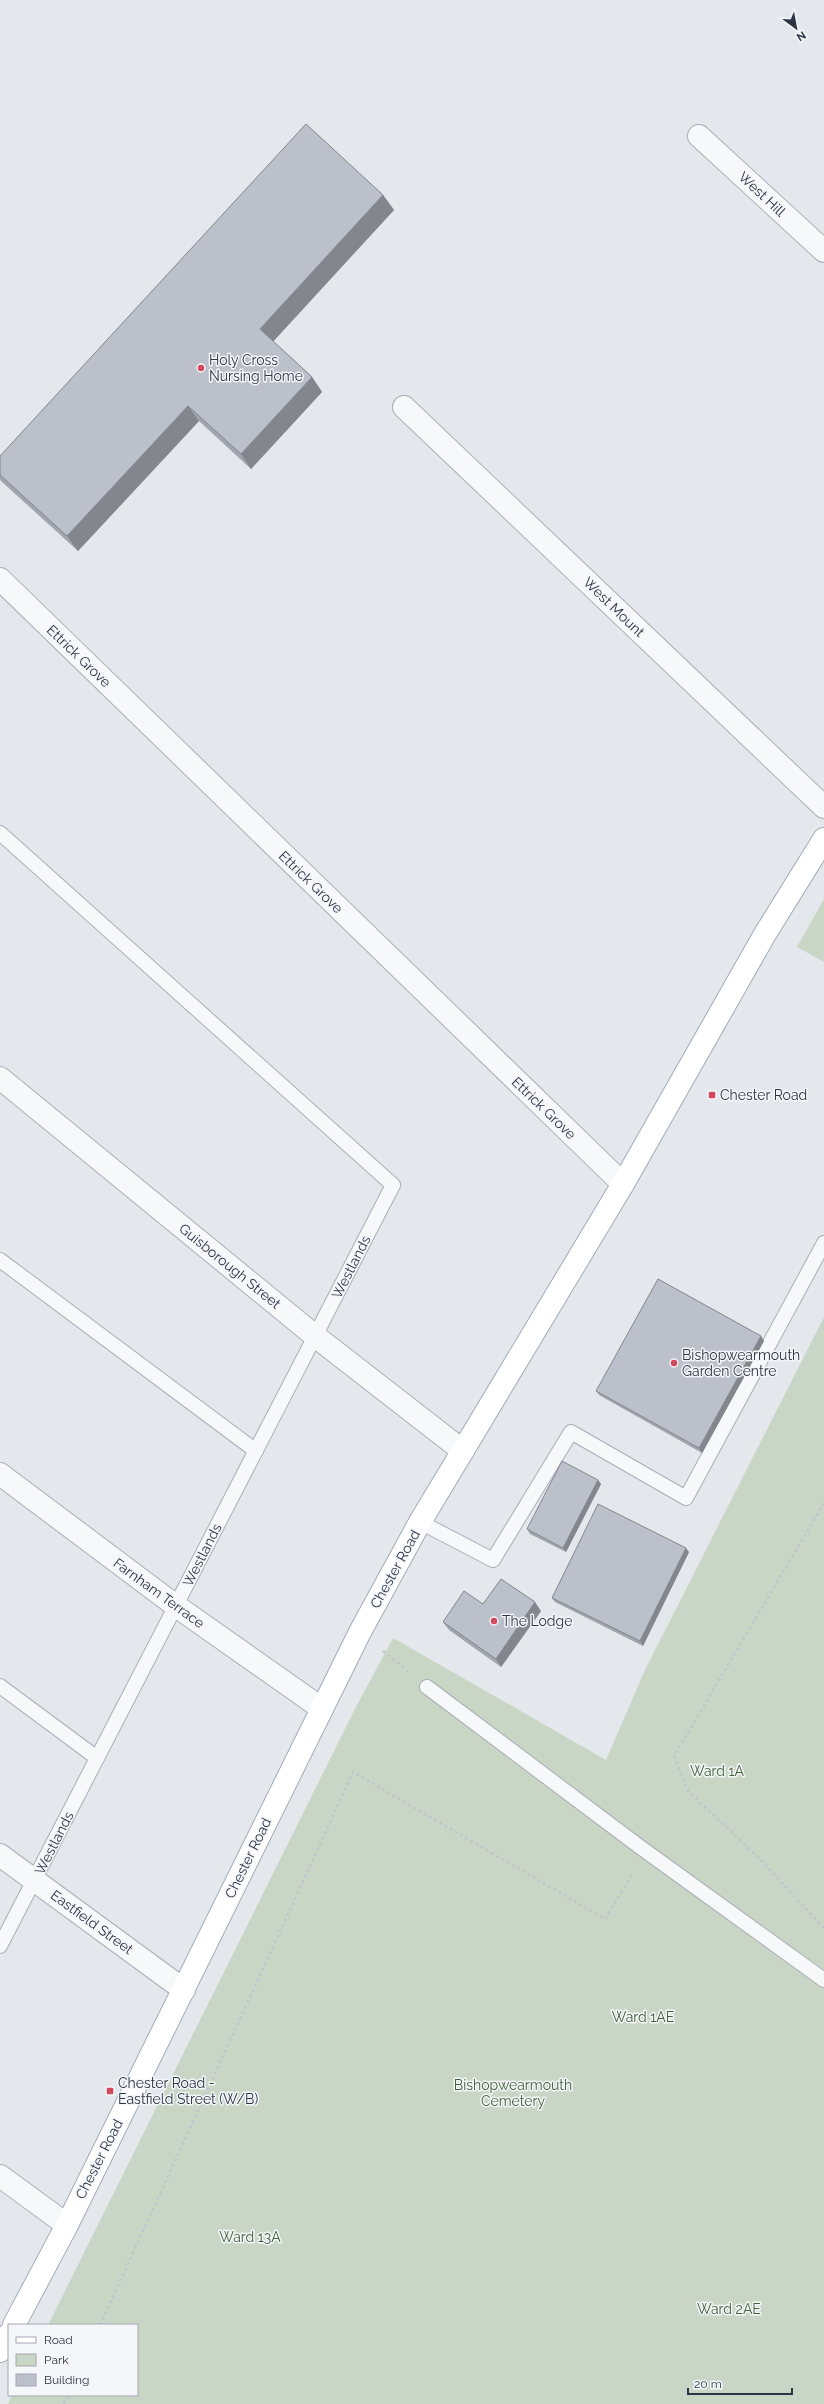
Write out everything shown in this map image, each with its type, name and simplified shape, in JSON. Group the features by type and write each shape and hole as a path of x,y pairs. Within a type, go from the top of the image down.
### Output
{"main road":[{"name":"Chester Road","path":"15,2324 67,2225 184,1990 321,1708 360,1632 420,1522 623,1184 765,934 824,839"},
{"path":"0,2351 8,2336"}],"street":[{"name":"West Hill","path":"699,136 824,251"},
{"name":"West Mount","path":"404,407 824,807"},
{"name":"Ettrick Grove","path":"0,580 623,1184"},
{"name":"Guisborough Street","path":"0,1078 315,1336 463,1451"},
{"name":"Farnham Terrace","path":"0,1474 176,1606 321,1708"},
{"name":"Eastfield Street","path":"0,1855 184,1990"},
{"path":"0,2176 67,2225"}],"lane":[{"name":"Westlands","path":"0,833 393,1185 0,1946"},
{"path":"420,1522 493,1560 571,1432 686,1498 824,1243"},
{"path":"0,1260 256,1451"},
{"path":"0,1686 97,1758"},
{"path":"428,1687 647,1852 824,1980"}],"path":[{"path":"824,1503 674,1756 688,1791 760,1859 824,1928"},
{"path":"360,1632 428,1687"},
{"path":"100,2324 353,1772 604,1919 647,1852"}],"green space":[{"path":"824,899 824,962 797,947"},
{"name":"Bishopwearmouth Cemetery","path":"824,1317 824,2404 8,2404 12,2396 138,2396 138,2324 48,2324 357,1705 393,1638 606,1760 645,1670"}],"building":[{"name":"Holy Cross Nursing Home","path":"306,124 383,195 260,329 312,377 241,454 188,406 67,536 0,475 0,456"},
{"path":"658,1279 761,1336 699,1448 596,1391"},
{"path":"562,1461 598,1480 563,1548 527,1529"},
{"path":"598,1504 686,1548 640,1641 552,1598"},
{"name":"The Lodge","path":"501,1579 535,1602 496,1659 443,1622 464,1591 483,1604"}],"place":[{"name":"Holy Cross Nursing Home","path":"201,368"},
{"name":"Chester Road","path":"712,1095"},
{"name":"Bishopwearmouth Garden Centre","path":"674,1363"},
{"name":"The Lodge","path":"494,1621"},
{"name":"Chester Road - Eastfield Street (W/B)","path":"110,2091"}],"park label":[{"name":"Ward 1A","path":"717,1771"},
{"name":"Ward 1AE","path":"643,2017"},
{"name":"Ward 13A","path":"250,2237"},
{"name":"Ward 2AE","path":"729,2309"}]}
